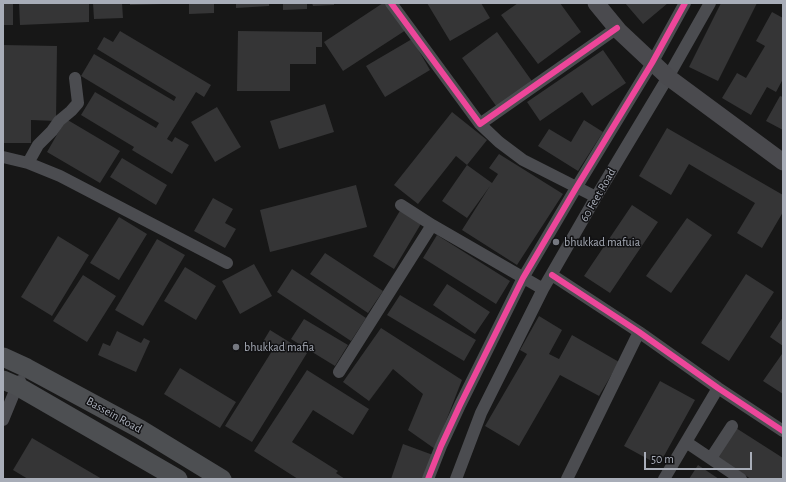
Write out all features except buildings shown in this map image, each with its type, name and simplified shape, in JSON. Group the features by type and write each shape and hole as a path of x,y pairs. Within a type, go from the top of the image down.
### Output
{"main road":[{"name":"Bassein Road","path":"3,357 27,368 140,429 222,479"},
{"name":"Bassein Road","path":"10,383 178,479"}],"street":[{"path":"392,3 480,124 499,142 522,160 596,198"},
{"path":"596,3 617,28 668,77 783,162"},
{"path":"428,479 460,405 523,278 652,63 685,3"},
{"name":"60 Feet Road","path":"456,479 481,414 543,289 710,3"},
{"path":"480,124 617,28"},
{"path":"28,164 38,145 52,131 59,121 78,103 75,78"},
{"path":"3,157 28,164 60,176 227,263"},
{"path":"401,204 432,225 543,289"},
{"path":"339,372 432,225"},
{"path":"552,275 639,332 718,388 783,431"},
{"path":"567,479 639,332"},
{"path":"3,420 10,383 27,368"},
{"path":"664,479 718,388"},
{"path":"711,458 732,426"},
{"path":"686,442 742,479"}],"cycle path":[{"path":"391,3 480,124 617,28"},
{"path":"428,479 460,405 523,278 652,63 685,3"},
{"path":"552,275 639,332 718,388 783,431"}],"place":[{"name":"bhukkad mafuia","path":"556,242"},
{"name":"bhukkad mafia","path":"236,347"}]}
